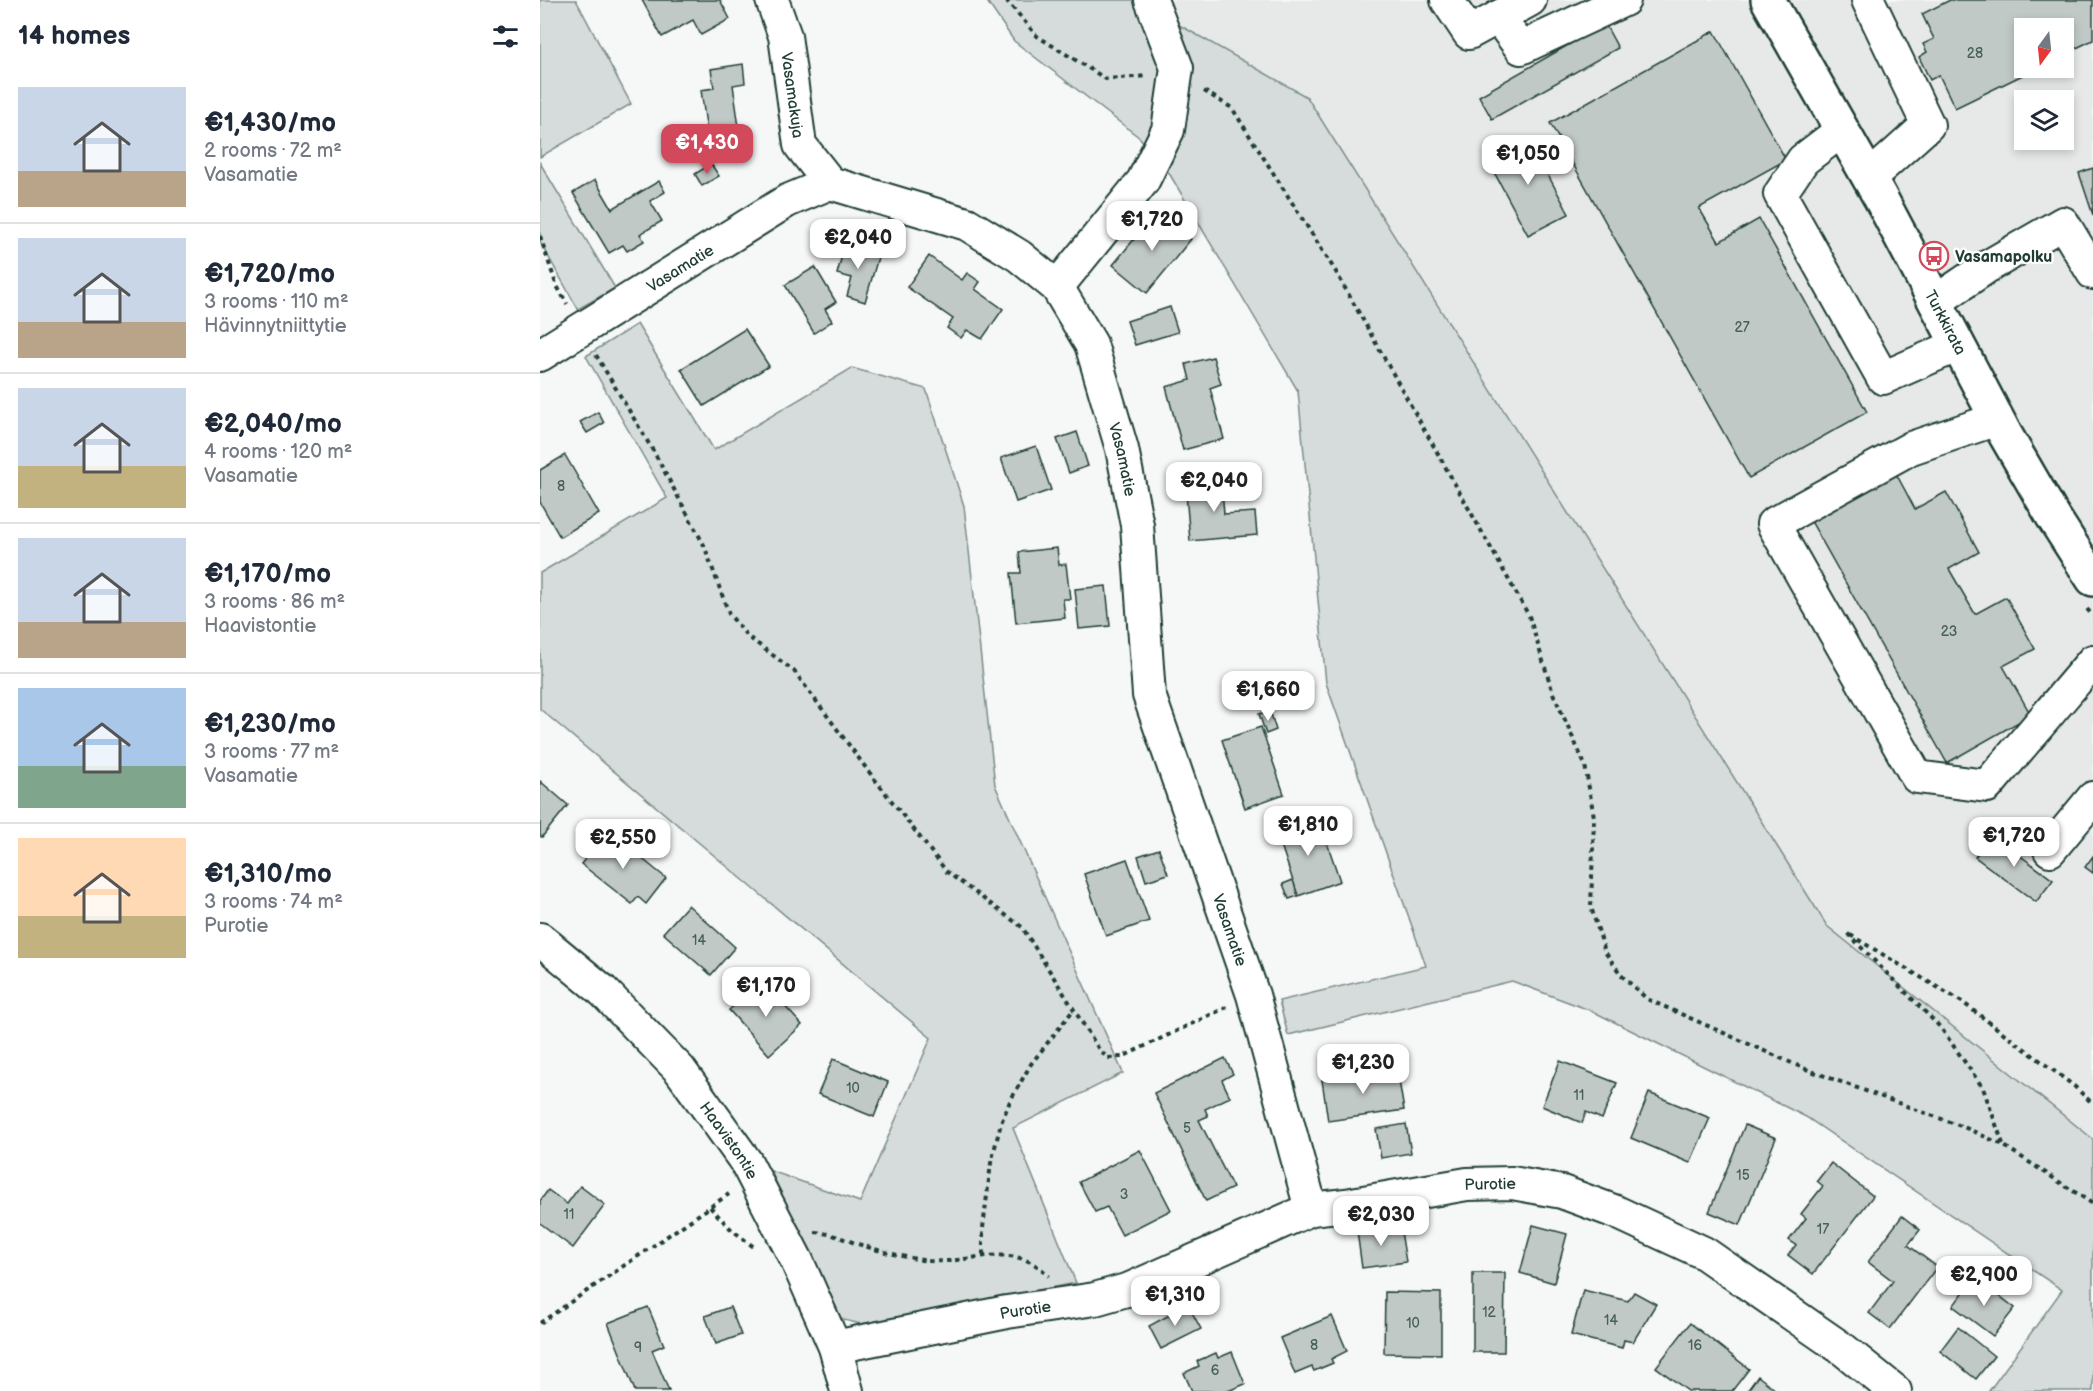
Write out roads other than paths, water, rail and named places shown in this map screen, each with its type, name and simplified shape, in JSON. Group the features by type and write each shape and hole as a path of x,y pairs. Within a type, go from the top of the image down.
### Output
{"main road":[{"name":"Turkkirata","path":"1772,2 1997,419 2052,515 2093,579"}],"street":[{"name":"Vasamakuja","path":"772,0 785,36 800,145 830,183"},
{"path":"1057,287 1143,181 1168,130 1177,68 1151,0"},
{"path":"1447,0 1469,33 1530,0"},
{"path":"1498,17 1521,48 1624,0"},
{"path":"1868,0 1928,125 1869,178"},
{"path":"1841,131 1803,160 1780,194 1884,378 1958,345"},
{"name":"Vasamatie","path":"540,355 787,201 830,183 967,224 1019,256 1057,287 1091,344 1122,449 1137,525 1149,694 1252,995 1311,1209"},
{"path":"1935,302 1985,268 2063,223 2093,273"},
{"path":"1997,419 1911,448 1773,524 1917,777 1987,786 2093,661"},
{"path":"2050,850 2093,798"},
{"name":"Haavistontie","path":"540,939 603,991 680,1071 746,1162 788,1242 835,1347 847,1391"},
{"name":"Purotie","path":"835,1347 1007,1312 1095,1299 1130,1289 1311,1209 1467,1184 1512,1183 1562,1192 1616,1212 1704,1252 1844,1350 1895,1391"}],"place":[{"name":"Vasamapolku","path":"1934,256"}]}
